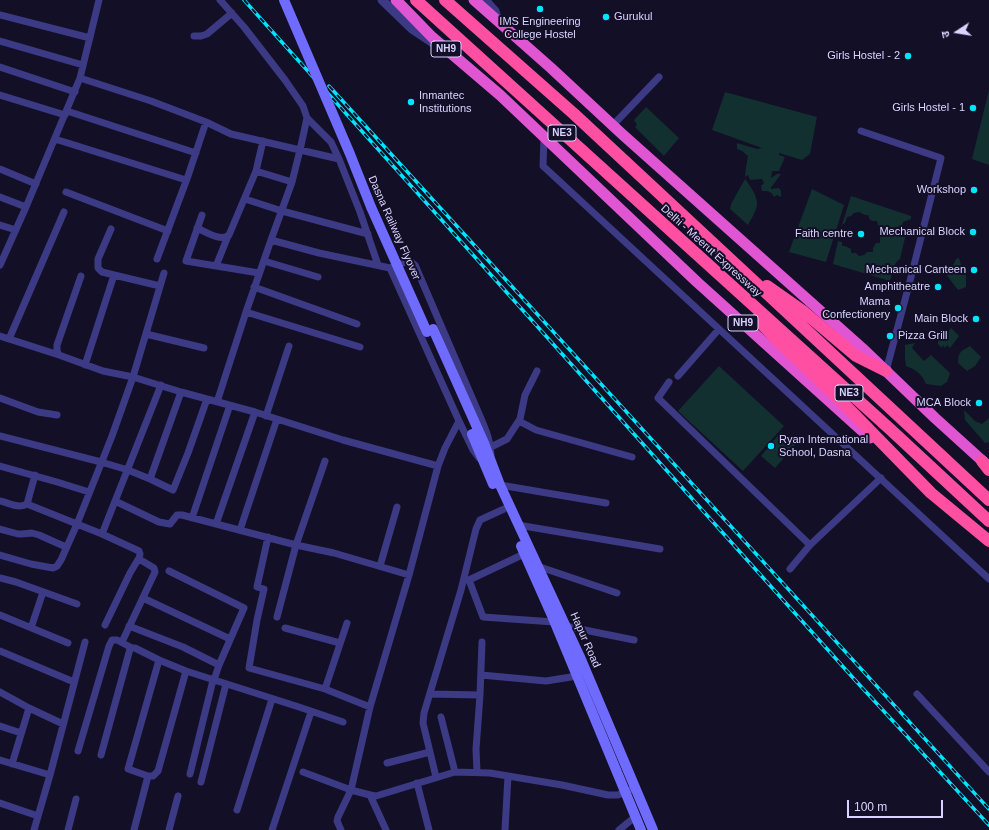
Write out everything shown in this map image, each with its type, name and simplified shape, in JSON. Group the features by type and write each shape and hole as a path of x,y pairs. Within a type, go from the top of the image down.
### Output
{"highway":[{"name":"NH9","path":"396,0 432,37 500,94 697,282 931,493 989,548"},
{"name":"Delhi - Meerut Expressway","path":"416,0 891,430 989,521"},
{"name":"Delhi - Meerut Expressway","path":"445,0 574,114 989,500"},
{"path":"474,0 485,5 498,21 862,348 987,466"},
{"path":"722,253 804,312 856,356 886,371"},
{"path":"709,266 779,342 846,406 931,493 989,541"}],"main road":[{"name":"Dasna Railway Flyover","path":"284,0 371,207 477,437"},
{"name":"Dasna Railway Flyover","path":"291,0 488,463"},
{"name":"Hapur Road","path":"488,463 500,485 583,665 652,830"},
{"name":"Hapur Road","path":"488,463 504,509 554,622 641,830"}],"street":[{"path":"220,0 244,27 286,80 303,106 307,118 331,142 339,158 368,234 378,265"},
{"path":"382,0 412,29 456,58"},
{"path":"0,265 2,255 16,230 75,92 90,38 96,1"},
{"path":"194,36 207,34 232,13"},
{"path":"0,15 90,38"},
{"path":"0,41 84,64"},
{"path":"0,67 75,92"},
{"path":"613,124 659,77"},
{"path":"80,78 151,101 206,122 231,134 339,158"},
{"path":"0,95 66,113 196,153"},
{"path":"217,402 254,287 292,182 307,118"},
{"path":"158,259 206,122"},
{"path":"861,131 941,158 916,260 886,371"},
{"path":"544,137 543,166 989,579"},
{"path":"55,139 186,180"},
{"path":"216,266 256,171 263,142"},
{"path":"0,169 36,184"},
{"path":"256,171 292,182"},
{"path":"66,192 168,231"},
{"path":"0,197 26,207"},
{"path":"245,199 282,211 368,234"},
{"path":"9,339 64,212"},
{"path":"202,215 186,260 259,273"},
{"path":"0,225 16,230"},
{"path":"197,228 220,238 228,236"},
{"path":"111,229 98,259 98,268 102,272 160,286"},
{"path":"271,240 319,253 390,268 408,262 415,265 489,439 491,447 488,463"},
{"path":"264,261 318,277"},
{"path":"390,268 473,450 488,463"},
{"path":"0,555 53,568 57,566 61,560 77,524 133,377 164,273"},
{"path":"85,364 114,275"},
{"path":"59,354 57,351 57,345 81,276"},
{"path":"254,287 357,324"},
{"path":"246,312 360,347"},
{"path":"678,376 719,329"},
{"path":"146,334 204,348"},
{"path":"0,336 59,354 103,371 133,377 255,412 343,440 438,466"},
{"path":"266,416 289,346"},
{"path":"491,447 507,439 519,421 525,395 537,371"},
{"path":"669,382 658,398 810,545"},
{"path":"102,534 161,385"},
{"path":"150,479 181,392"},
{"path":"0,398 38,412 57,415"},
{"path":"0,436 128,470 173,490 207,399"},
{"path":"192,518 230,405"},
{"path":"216,524 255,412"},
{"path":"240,530 277,419"},
{"path":"341,830 337,821 338,817 351,790 370,707 409,575 438,466 445,448 459,421"},
{"path":"519,421 536,430 632,457"},
{"path":"277,617 296,545 325,461"},
{"path":"0,466 89,492"},
{"path":"27,504 35,475"},
{"path":"790,569 810,545 881,478"},
{"path":"500,485 606,503"},
{"path":"0,500 17,506 27,504 102,534 139,551 139,558 130,573 105,625"},
{"path":"115,501 159,522 170,524 175,516 179,514 296,545 334,553 409,575"},
{"path":"380,566 397,507"},
{"path":"436,777 423,723 424,713 461,590 476,529 480,520 504,509"},
{"path":"518,525 660,549"},
{"path":"0,529 18,534 32,533 66,547"},
{"path":"268,537 256,587 264,589 249,668 325,689 370,707"},
{"path":"524,554 469,580 483,617 554,622"},
{"path":"122,642 155,571 152,566 139,558"},
{"path":"537,566 617,593"},
{"path":"169,570 244,608 213,680 190,774"},
{"path":"0,578 16,582 77,604"},
{"path":"31,628 43,592"},
{"path":"143,598 230,639"},
{"path":"0,615 68,643"},
{"path":"325,689 347,623"},
{"path":"129,626 183,647 219,665"},
{"path":"565,626 634,640"},
{"path":"284,628 340,643"},
{"path":"78,751 112,640 122,642 132,648 186,671 343,722"},
{"path":"34,830 85,642"},
{"path":"477,772 476,749 482,642"},
{"path":"101,755 130,650 132,648"},
{"path":"0,651 74,682"},
{"path":"159,660 128,769 148,776 153,776 158,771 186,671"},
{"path":"481,674 546,681 577,676"},
{"path":"201,782 226,684"},
{"path":"0,692 63,724"},
{"path":"430,694 480,695"},
{"path":"917,694 989,772"},
{"path":"237,810 272,699"},
{"path":"12,764 29,708"},
{"path":"272,830 311,712"},
{"path":"441,717 454,772"},
{"path":"0,726 21,733"},
{"path":"387,763 430,752"},
{"path":"0,760 50,775"},
{"path":"303,772 351,790 376,796 454,772 490,773 562,785 608,795 618,795 635,788"},
{"path":"134,830 148,776"},
{"path":"505,830 508,776"},
{"path":"417,783 429,830"},
{"path":"370,795 386,830"},
{"path":"169,830 178,796"},
{"path":"68,830 76,799"},
{"path":"0,803 38,816"},
{"path":"619,830 635,817"}],"green space":[{"path":"989,90 989,165 972,159"},
{"path":"725,92 817,117 810,154 802,160 779,153 779,155 785,157 779,171 772,171 771,178 777,174 781,174 771,189 779,188 781,191 781,197 777,195 774,197 769,192 762,191 761,186 764,183 762,179 750,180 748,175 745,177 748,156 737,149 737,143 757,149 762,148 712,130"},
{"path":"646,107 679,138 664,156 635,127 637,125 634,120"},
{"path":"745,179 753,191 757,202 756,210 748,225 730,209 731,204"},
{"path":"812,189 844,205 826,262 789,252"},
{"path":"851,196 911,216 911,219 903,222 902,226 880,228 877,221 870,220 868,215 864,215 860,212 854,213 847,217 845,223 842,225"},
{"path":"904,232 905,238 900,259 894,266 890,281 833,264 838,241 842,242 842,246 851,249 851,253 856,253 859,256 864,255 867,252 873,252 873,248 876,243 880,243 881,235"},
{"path":"959,258 961,265 967,273 966,287 958,290 944,271 951,270 956,259"},
{"path":"951,328 959,336 950,348 947,345 945,348 943,345 942,348 938,344 938,341"},
{"path":"915,343 912,348 924,361 931,355 950,373 947,382 941,386 926,384 918,373 906,366 905,345"},
{"path":"970,346 981,357 975,366 967,371 958,363 958,359 961,352"},
{"path":"719,366 784,426 743,471 678,411"},
{"path":"964,410 975,421 982,424 989,418 989,442 985,443 965,420"},
{"path":"781,432 795,445 775,468 761,456"}],"railway":[{"path":"244,0 855,680 989,825"},
{"path":"329,86 989,809"}],"place":[{"name":"IMS Engineering College Hostel","path":"540,9"},
{"name":"Gurukul","path":"606,17"},
{"name":"Girls Hostel - 2","path":"908,56"},
{"name":"Inmantec Institutions","path":"411,102"},
{"name":"Girls Hostel - 1","path":"973,108"},
{"name":"Workshop","path":"974,190"},
{"name":"Mechanical Block","path":"973,232"},
{"name":"Faith centre","path":"861,234"},
{"name":"Mechanical Canteen","path":"974,270"},
{"name":"Amphitheatre","path":"938,287"},
{"name":"Mama Confectionery","path":"898,308"},
{"name":"Main Block","path":"976,319"},
{"name":"Pizza Grill","path":"890,336"},
{"name":"MCA Block","path":"979,403"},
{"name":"Ryan International School, Dasna","path":"771,446"}]}
